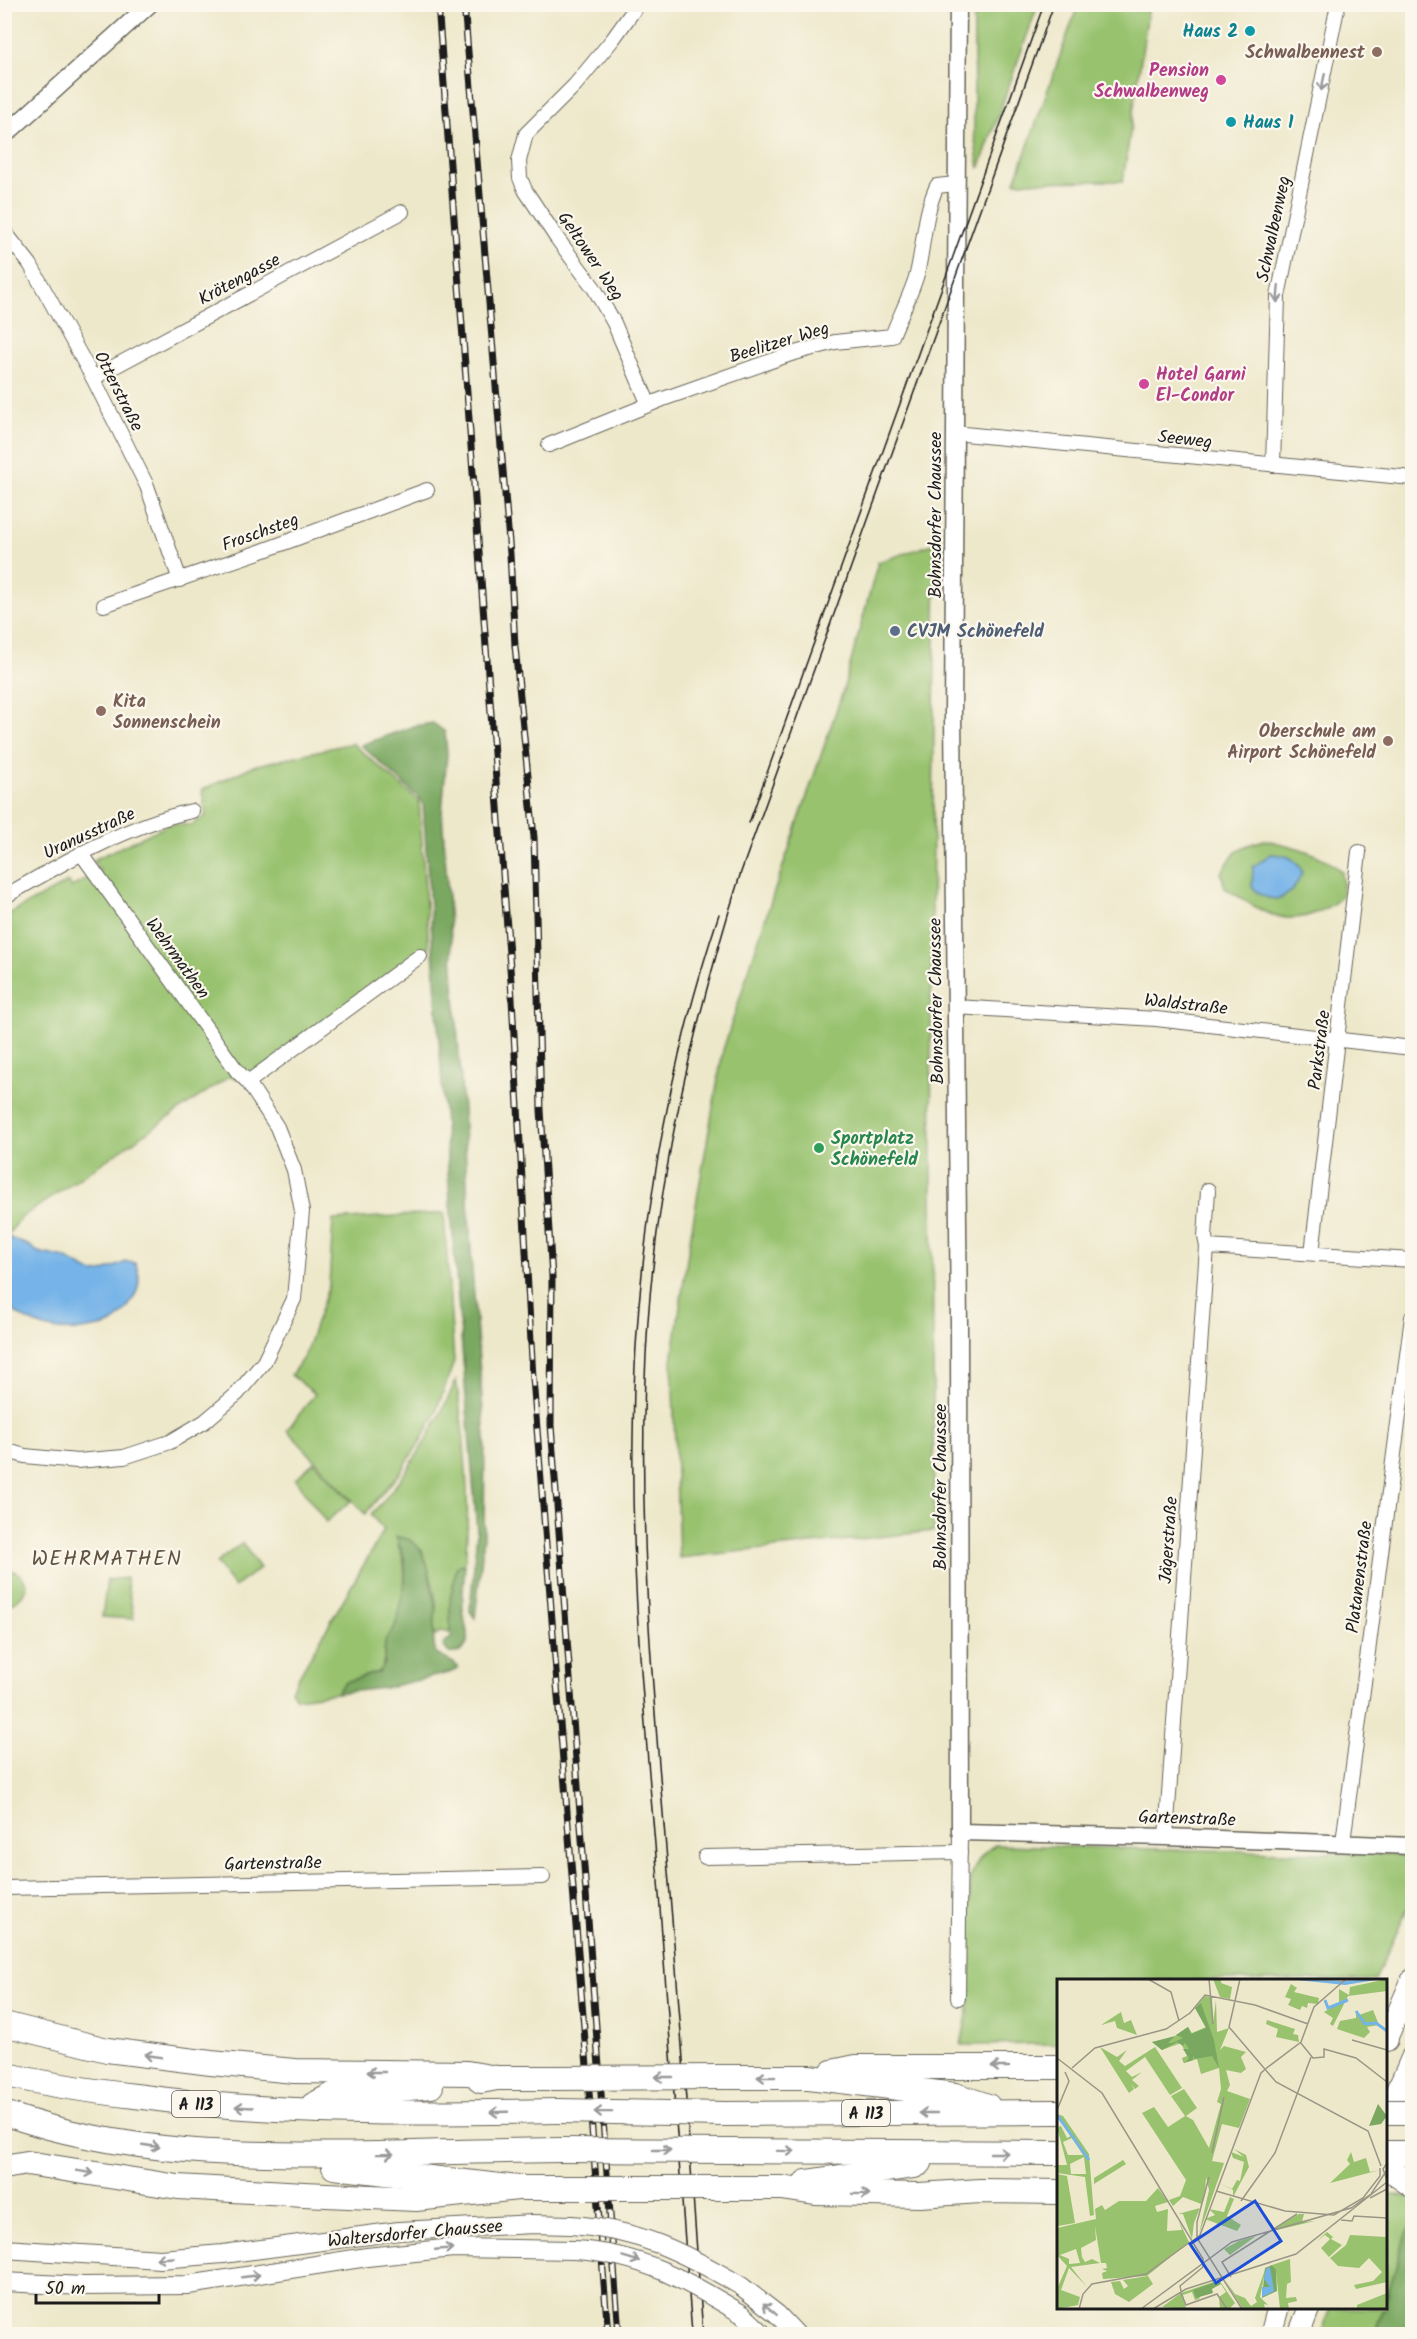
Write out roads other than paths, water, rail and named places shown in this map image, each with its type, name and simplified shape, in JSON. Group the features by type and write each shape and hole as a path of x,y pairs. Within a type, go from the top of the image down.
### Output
{"highway":[{"path":"4,2024 108,2050 211,2063 294,2072 467,2073 497,2078"},
{"path":"809,2077 856,2067 1057,2067"},
{"name":"A 113","path":"4,2074 36,2082 192,2104 303,2110 725,2114 1057,2112"},
{"path":"303,2110 332,2095 497,2078 809,2077 955,2095 1008,2112"},
{"path":"1387,2112 1413,2112"},
{"name":"A 113","path":"4,2113 34,2124 93,2137 185,2151 284,2156 561,2150 1057,2153"},
{"path":"4,2150 16,2165 178,2187 417,2199 518,2188 782,2188 815,2193 920,2194 1057,2192"},
{"path":"782,2188 914,2166 941,2153"},
{"path":"1387,2153 1413,2153"},
{"path":"284,2156 318,2165 518,2188"},
{"path":"1387,2164 1393,2172 1413,2185"},
{"path":"1387,2188 1413,2185"}],"main road":[{"path":"1387,2037 1413,1980"},
{"path":"1387,2114 1413,2052"},
{"path":"1396,2092 1413,2057"},
{"name":"Waltersdorfer Chaussee","path":"4,2249 160,2259 223,2254 399,2231 533,2224 571,2225 614,2230 677,2250 741,2286 777,2314 796,2334"},
{"name":"Waltersdorfer Chaussee","path":"4,2282 83,2286 188,2285 367,2257 453,2248 596,2251 629,2258 666,2271 742,2314 763,2334"},
{"path":"1271,2334 1277,2309"},
{"path":"1299,2334 1308,2309"}],"street":[{"path":"4,136 150,4"},
{"name":"Geltower Weg","path":"638,4 575,85 526,134 519,161 520,178 525,190 594,288 614,323 649,405"},
{"name":"Bohnsdorfer Chaussee","path":"958,4 953,802 960,1832 958,1998"},
{"name":"Schwalbenweg","path":"1273,465 1279,286 1338,4"},
{"name":"Beelitzer Weg","path":"549,445 649,405 791,354 834,342 892,336 916,277 926,234 930,203 937,186 956,184"},
{"name":"Krötengasse","path":"93,378 402,212"},
{"name":"Otterstraße","path":"4,231 30,264 93,378 147,486 180,580"},
{"name":"Seeweg","path":"954,433 1413,478"},
{"name":"Froschsteg","path":"104,605 180,580 427,490"},
{"name":"Uranusstraße","path":"4,897 81,853 170,816 192,811"},
{"name":"Parkstraße","path":"1312,1253 1359,852"},
{"name":"Wehrmathen","path":"4,1450 25,1456 77,1461 124,1456 170,1442 204,1422 237,1394 264,1362 294,1299 302,1211 294,1170 277,1127 248,1082 237,1071 81,853"},
{"path":"248,1082 420,956"},
{"name":"Waldstraße","path":"956,1007 1156,1019 1413,1048"},
{"name":"Jägerstraße","path":"1166,1837 1207,1247 1205,1237 1208,1190"},
{"path":"1207,1247 1413,1260"},
{"name":"Platanenstraße","path":"1344,1842 1413,1317"},
{"name":"Gartenstraße","path":"960,1832 1344,1842 1413,1846"},
{"path":"705,1857 960,1852"},
{"name":"Gartenstraße","path":"4,1888 543,1877"}],"water":[{"path":"1271,854 1290,858 1297,863 1302,872 1293,888 1282,898 1267,898 1252,887 1253,867"},
{"path":"5,1236 30,1246 38,1252 65,1258 93,1273 102,1272 126,1262 135,1263 139,1278 136,1292 121,1316 106,1326 70,1331 35,1324 14,1312 5,1303"}],"tram line":[{"path":"749,823 1044,4"},
{"path":"703,2334 657,1743 645,1532 645,1391 648,1321 661,1207 670,1150 694,1038 741,872 1054,4"},
{"path":"692,2334 640,1653 634,1545 633,1437 639,1305 655,1172 682,1042 719,914"}],"railway":[{"path":"438,4 511,981 533,1378 608,2334"},
{"path":"464,4 510,554 515,646 534,837 541,1110 552,1277 551,1425 619,2334"}],"place":[{"name":"Haus 2","path":"1250,31"},
{"name":"Schwalbennest","path":"1377,52"},
{"name":"Pension Schwalbenweg","path":"1221,80"},
{"name":"Haus 1","path":"1231,122"},
{"name":"Hotel Garni El-Condor","path":"1144,384"},
{"name":"CVJM Schönefeld","path":"895,631"},
{"name":"Kita Sonnenschein","path":"101,711"},
{"name":"Oberschule am Airport Schönefeld","path":"1388,741"},
{"name":"Sportplatz Schönefeld","path":"819,1148"}],"district":[{"name":"WEHRMATHEN","path":"107,1558"}]}
